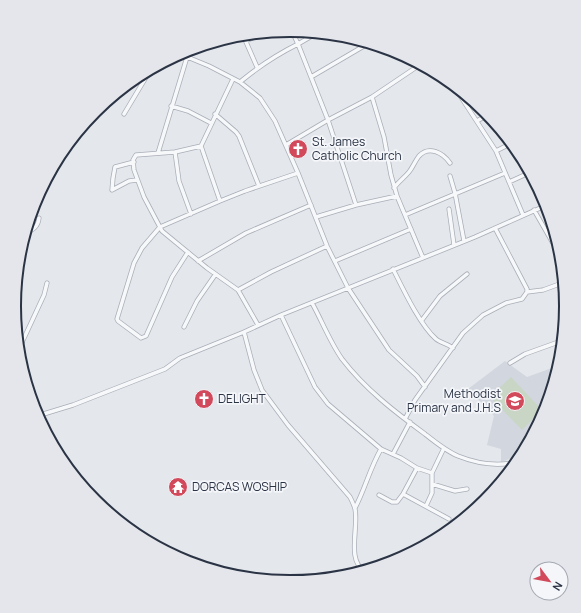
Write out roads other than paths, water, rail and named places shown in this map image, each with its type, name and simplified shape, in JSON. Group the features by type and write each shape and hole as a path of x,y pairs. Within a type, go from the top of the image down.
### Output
{"street":[{"path":"295,37 328,120 356,206"},
{"path":"240,82 257,68 281,52 308,38"},
{"path":"246,41 257,68"},
{"path":"311,77 363,47"},
{"path":"188,57 209,66 240,82 260,98 267,108 286,145 312,205 327,246 348,288 389,350 417,376 425,387"},
{"path":"158,153 187,58"},
{"path":"286,145 328,120 372,97 415,68"},
{"path":"124,114 146,79"},
{"path":"220,202 201,146 233,79"},
{"path":"372,97 384,137 394,188 423,258"},
{"path":"465,102 496,151 523,215"},
{"path":"172,106 188,111 211,123"},
{"path":"215,114 239,136 260,186"},
{"path":"477,121 482,118"},
{"path":"201,146 175,152 138,155 134,158 137,180 150,210 163,232 215,275 238,290 258,325"},
{"path":"496,151 507,146"},
{"path":"394,188 409,172 418,157 423,152 428,150 440,153 446,157 450,163"},
{"path":"175,152 179,181 191,214"},
{"path":"134,162 115,167 112,190 129,181 137,180"},
{"path":"188,252 172,277 146,336 141,338 118,322 117,319 134,263 142,248 160,227 260,186 298,173"},
{"path":"405,214 455,192 505,173"},
{"path":"509,182 525,175"},
{"path":"450,176 455,192 464,241"},
{"path":"316,217 397,196"},
{"path":"198,260 246,233 312,205"},
{"path":"44,414 73,405 165,369 180,358 312,302 464,241 541,207"},
{"path":"449,209 454,245"},
{"path":"534,210 552,242"},
{"path":"32,229 39,223 39,218"},
{"path":"495,228 527,292"},
{"path":"335,261 411,230"},
{"path":"238,290 271,272 327,246"},
{"path":"393,269 402,288 422,320 436,338 453,348"},
{"path":"422,320 440,296 467,274"},
{"path":"184,327 197,302 215,275"},
{"path":"23,340 44,295 47,283"},
{"path":"405,419 415,400 463,333 483,315 506,303 522,299 527,292 547,289 559,284"},
{"path":"312,302 336,349 346,364 371,390 405,419 444,448 458,456 494,465 510,463"},
{"path":"281,315 315,387 323,398 341,416 381,449 418,468 432,473"},
{"path":"244,332 254,370 262,390 288,425 350,497 355,508 355,551 356,564 359,567"},
{"path":"510,363 525,354 558,342"},
{"path":"393,454 410,422"},
{"path":"426,506 432,493 432,473 444,448"},
{"path":"355,508 361,497 374,461 381,449"},
{"path":"379,495 395,502 398,500 418,468"},
{"path":"432,484 455,491 466,489"},
{"path":"403,494 449,519"}],"place":[{"name":"St. James Catholic Church","path":"298,149"},
{"name":"DELIGHT","path":"204,399"},
{"name":"Methodist Primary and J.H.S","path":"515,401"},
{"name":"DORCAS WOSHIP","path":"178,487"}]}
